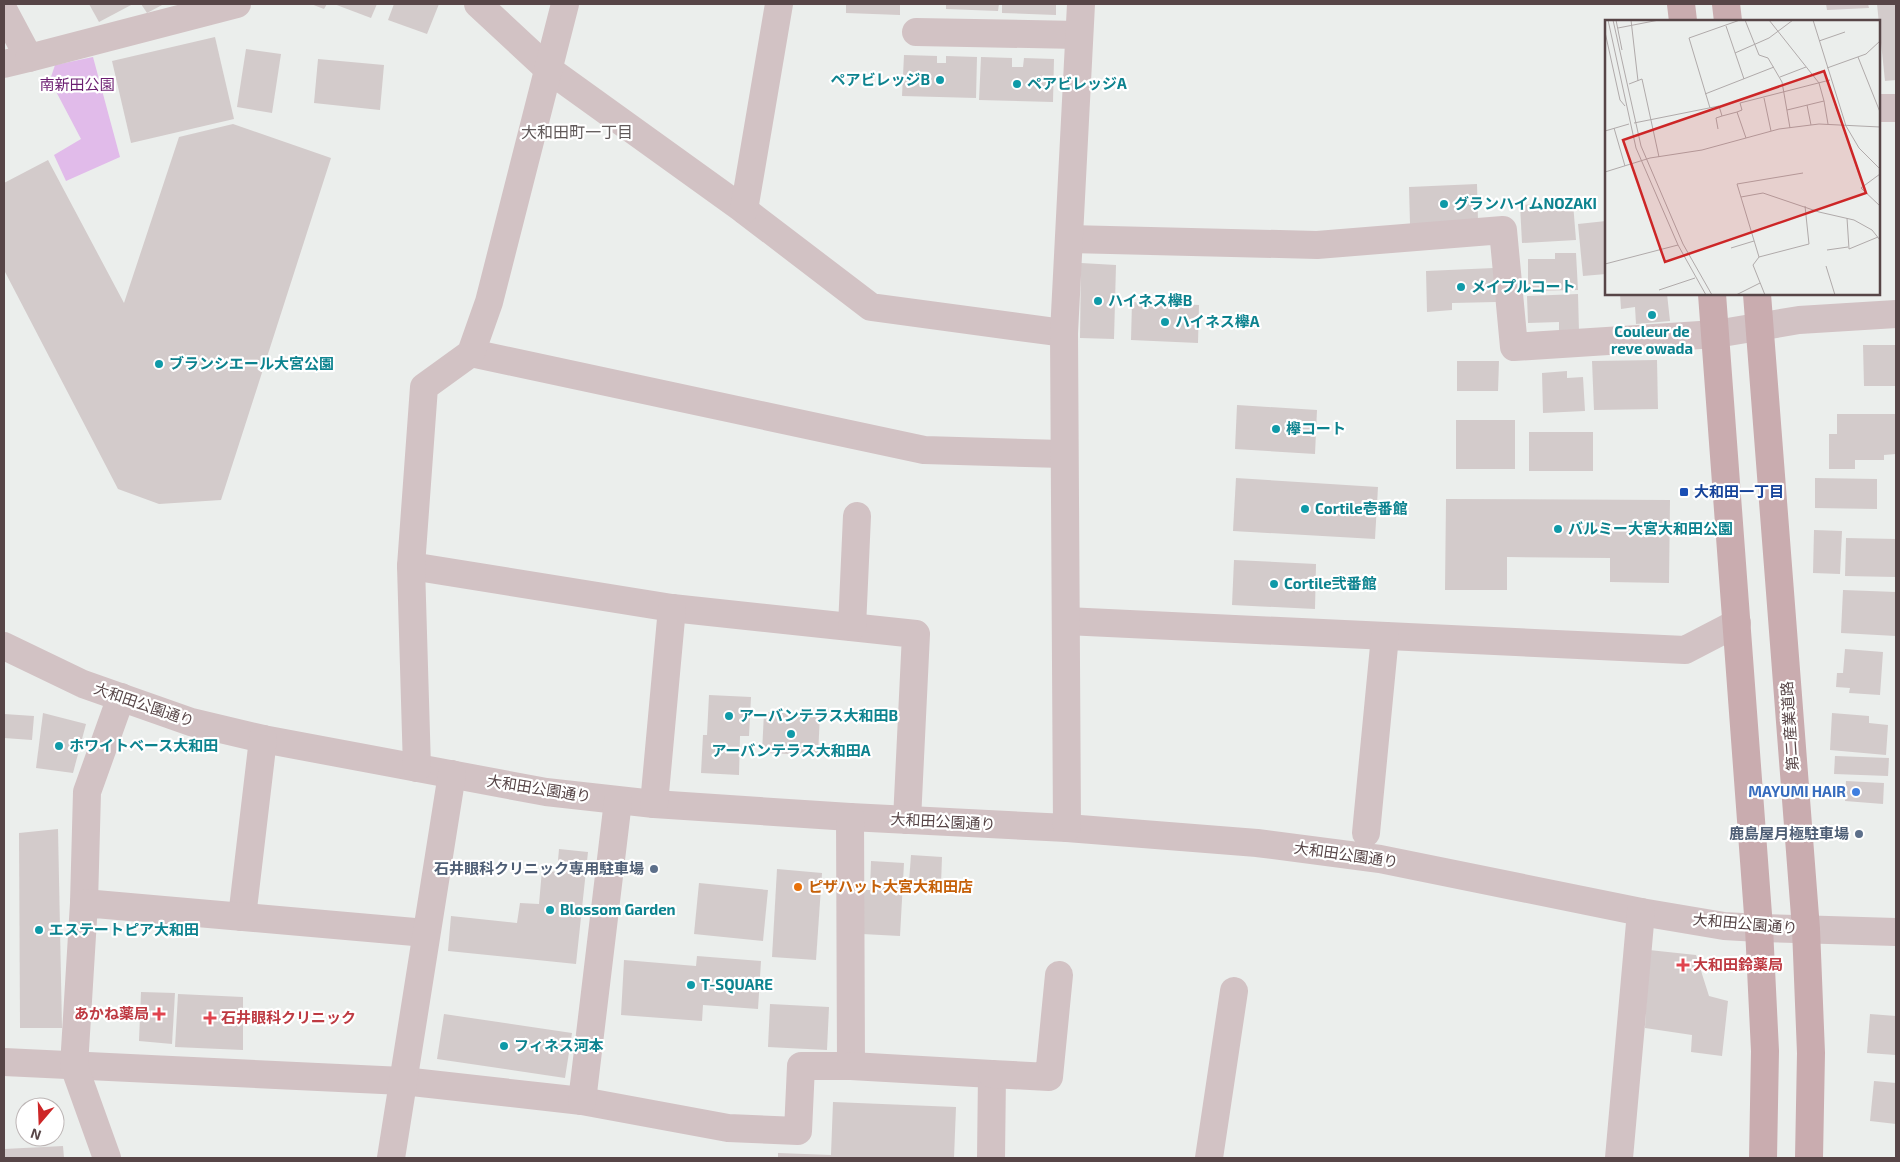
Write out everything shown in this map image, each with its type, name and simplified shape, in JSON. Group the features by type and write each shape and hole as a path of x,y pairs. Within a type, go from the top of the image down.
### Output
{"main road":[{"path":"1681,4 1683,20"},
{"path":"1726,4 1728,20"},
{"path":"1712,295 1759,928 1765,1051 1763,1158"},
{"name":"第二産業道路","path":"1758,295 1806,930 1811,1053 1809,1158"}],"street":[{"path":"4,11 17,61 238,4"},
{"path":"478,4 548,69 744,210 871,307 1064,333"},
{"path":"417,768 411,566 424,387 471,353 489,302 565,4"},
{"path":"744,210 779,4"},
{"path":"1067,828 1063,454 1064,333 1081,4"},
{"path":"916,32 1080,35"},
{"path":"1880,108 1896,108"},
{"path":"1069,239 1316,245 1503,230 1514,347 1716,334 1799,320 1896,314"},
{"path":"471,353 924,450 1063,454"},
{"path":"852,627 857,516"},
{"path":"411,566 672,608 916,634 907,820"},
{"path":"654,804 672,608"},
{"path":"1066,621 1685,650 1737,623"},
{"path":"1366,833 1385,636"},
{"name":"大和田公園通り","path":"4,646 83,684 191,722 263,739 546,792 654,804 850,818 1067,828 1257,843 1380,859 1641,912 1724,926 1896,932"},
{"path":"106,1158 74,1066 84,903 87,792 121,697"},
{"path":"242,917 263,739"},
{"path":"391,1158 452,774"},
{"path":"582,1101 618,801"},
{"path":"850,818 851,1066"},
{"path":"84,903 426,933"},
{"path":"1619,1158 1641,912"},
{"path":"4,1062 403,1081 582,1101 728,1128 798,1130 801,1066 851,1066 1050,1078 1059,975"},
{"path":"1209,1158 1234,991"},
{"path":"991,1158 992,1074"}],"green space":[{"name":"南新田公園","path":"93,57 120,157 66,181 54,155 81,139 50,80 55,65"}],"building":[{"path":"89,4 133,4 99,22"},
{"path":"141,4 164,4 147,13"},
{"path":"311,4 327,4 324,9"},
{"path":"334,4 377,4 371,18"},
{"path":"394,4 439,4 427,34 388,20"},
{"path":"846,4 900,4 900,15 846,13"},
{"path":"946,4 999,4 998,11 946,9"},
{"path":"1002,4 1056,4 1056,15 1002,13"},
{"path":"1826,4 1868,4 1869,8 1827,10"},
{"path":"1877,4 1896,4 1896,80 1885,81"},
{"path":"215,37 234,119 131,143 112,61"},
{"path":"246,49 281,54 272,113 237,107"},
{"name":"ペアビレッジB","path":"904,55 937,56 937,63 946,63 946,56 977,57 976,98 902,96"},
{"name":"ペアビレッジA","path":"981,57 1012,58 1012,67 1023,67 1024,58 1054,59 1053,102 979,100"},
{"path":"318,59 384,65 380,110 314,103"},
{"name":"ブランシエール大宮公園","path":"233,124 331,158 221,500 159,504 118,489 4,270 4,183 48,160 124,303 179,137"},
{"name":"グランハイムNOZAKI","path":"1477,184 1478,221 1410,224 1409,187"},
{"path":"1573,203 1576,240 1522,243 1520,205"},
{"path":"1605,221 1605,274 1583,276 1578,224"},
{"path":"1555,253 1576,253 1578,290 1528,291 1528,259 1555,259"},
{"name":"ハイネス欅B","path":"1081,263 1116,265 1114,339 1080,338"},
{"name":"メイプルコート","path":"1494,268 1496,302 1452,303 1452,310 1427,312 1426,271"},
{"path":"1578,294 1579,332 1559,333 1559,322 1528,323 1527,296"},
{"name":"Couleur de reve owada","path":"1620,295 1667,295 1670,321 1636,324 1635,307 1621,309"},
{"name":"ハイネス欅A","path":"1132,302 1199,305 1198,343 1131,340"},
{"path":"1863,345 1896,345 1896,386 1864,386"},
{"path":"1657,360 1658,409 1594,410 1592,361"},
{"path":"1457,361 1499,361 1498,391 1457,391"},
{"path":"1567,371 1567,378 1583,377 1585,411 1543,413 1542,373"},
{"name":"欅コート","path":"1237,405 1317,410 1315,454 1235,449"},
{"path":"1837,414 1896,414 1896,454 1884,455 1884,460 1855,460 1855,469 1829,469 1829,434 1837,434"},
{"path":"1456,420 1515,420 1515,469 1456,469"},
{"path":"1529,432 1593,432 1593,471 1529,471"},
{"name":"Cortile壱番館","path":"1236,478 1378,487 1375,539 1233,531"},
{"path":"1815,478 1877,479 1877,509 1815,508"},
{"name":"バルミー大宮大和田公園","path":"1446,499 1670,500 1669,583 1610,582 1610,558 1507,557 1507,590 1445,590"},
{"path":"1814,530 1842,531 1840,574 1813,573"},
{"path":"1846,538 1896,539 1896,577 1845,576"},
{"name":"Cortile弐番館","path":"1234,560 1316,564 1315,609 1232,605"},
{"path":"1843,590 1896,592 1896,636 1841,633"},
{"path":"1845,649 1883,652 1880,695 1849,693 1850,688 1836,687 1837,673 1843,673"},
{"name":"アーバンテラス大和田B","path":"709,695 751,697 749,736 740,736 739,775 701,773 703,735 707,735"},
{"name":"アーバンテラス大和田A","path":"764,712 820,715 818,755 762,753"},
{"name":"ホワイトベース大和田","path":"43,713 86,724 73,773 36,768"},
{"path":"1832,713 1869,716 1869,723 1888,725 1886,755 1830,750"},
{"path":"4,714 34,716 32,740 4,738"},
{"path":"1835,756 1889,758 1888,776 1834,774"},
{"path":"1846,781 1884,783 1883,804 1845,801"},
{"name":"エステートピア大和田","path":"58,829 62,1028 20,1028 19,833"},
{"name":"Blossom Garden","path":"559,849 588,852 576,964 448,951 451,916 517,923 520,903 539,904 542,870 557,872"},
{"path":"911,855 942,857 941,884 909,882"},
{"path":"871,861 904,863 900,936 862,934 864,890 870,890"},
{"path":"777,869 822,873 816,960 772,957"},
{"path":"699,883 768,890 763,941 694,934"},
{"path":"1649,950 1696,955 1709,996 1728,1001 1722,1056 1691,1052 1692,1035 1645,1028"},
{"name":"T-SQUARE","path":"697,956 761,961 758,1009 703,1005 702,1021 621,1015 624,960 696,966"},
{"path":"141,992 175,993 172,1044 139,1041"},
{"path":"178,994 243,997 243,1050 175,1047"},
{"path":"770,1004 829,1007 827,1050 768,1047"},
{"name":"フィネス河本","path":"444,1014 572,1033 565,1078 437,1059"},
{"path":"1870,1014 1896,1016 1896,1055 1867,1053"},
{"path":"1874,1081 1896,1083 1896,1124 1870,1121"},
{"path":"833,1102 956,1107 954,1158 778,1158 778,1153 831,1155"},
{"path":"63,1147 64,1158 4,1158 4,1149"}],"place":[{"name":"ペアビレッジB","path":"940,80"},
{"name":"ペアビレッジA","path":"1017,84"},
{"name":"グランハイムNOZAKI","path":"1444,204"},
{"name":"メイプルコート","path":"1461,287"},
{"name":"ハイネス欅B","path":"1098,301"},
{"name":"Couleur de reve owada","path":"1652,315"},
{"name":"ハイネス欅A","path":"1165,322"},
{"name":"ブランシエール大宮公園","path":"159,364"},
{"name":"欅コート","path":"1276,429"},
{"name":"大和田一丁目","path":"1684,492"},
{"name":"Cortile壱番館","path":"1305,509"},
{"name":"バルミー大宮大和田公園","path":"1558,529"},
{"name":"Cortile弐番館","path":"1274,584"},
{"name":"アーバンテラス大和田B","path":"729,716"},
{"name":"アーバンテラス大和田A","path":"791,734"},
{"name":"ホワイトベース大和田","path":"59,746"},
{"name":"MAYUMI HAIR","path":"1856,792"},
{"name":"鹿島屋月極駐車場","path":"1859,834"},
{"name":"石井眼科クリニック専用駐車場","path":"654,869"},
{"name":"ピザハット大宮大和田店","path":"798,887"},
{"name":"Blossom Garden","path":"550,910"},
{"name":"エステートピア大和田","path":"39,930"},
{"name":"大和田鈴薬局","path":"1683,965"},
{"name":"T-SQUARE","path":"691,985"},
{"name":"あかね薬局","path":"159,1014"},
{"name":"石井眼科クリニック","path":"210,1018"},
{"name":"フィネス河本","path":"504,1046"}],"district":[{"name":"大和田町一丁目","path":"577,132"}]}
